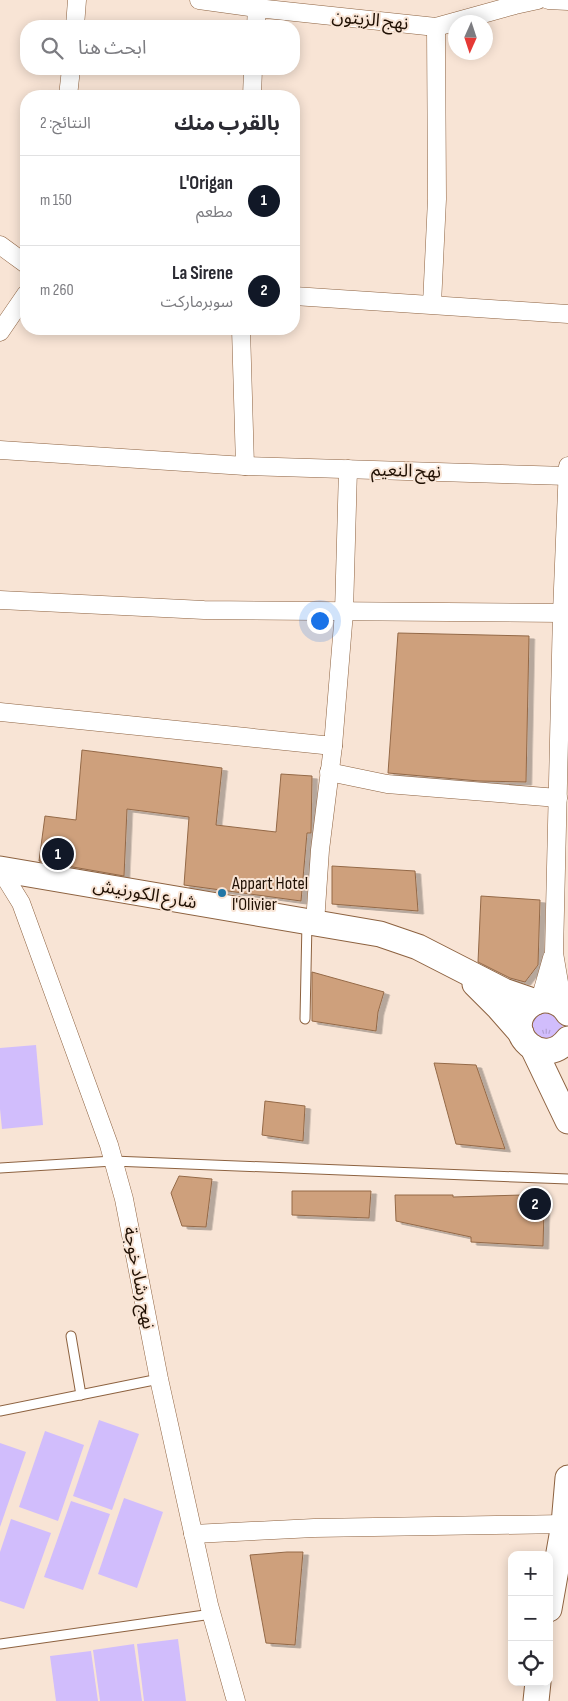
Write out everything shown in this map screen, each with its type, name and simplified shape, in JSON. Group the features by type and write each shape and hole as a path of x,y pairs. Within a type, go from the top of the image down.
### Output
{"main road":[{"name":"شارع الكورنيش","path":"0,869 380,934 418,947 504,991 557,1007"},
{"name":"شارع الكورنيش","path":"460,970 499,1008 527,1040 568,1121"},
{"path":"557,1007 529,1006 521,1018 527,1040 539,1050 552,1051 564,1044 568,1039"},
{"path":"551,1596 564,1524 568,1478"},
{"path":"536,1701 538,1686"}],"street":[{"path":"75,20 77,0"},
{"name":"نهج الزيتون","path":"199,0 436,27 538,0"},
{"path":"548,0 568,0"},
{"path":"256,20 257,8"},
{"path":"432,304 437,199 436,27"},
{"path":"69,90 70,75"},
{"path":"252,90 253,75"},
{"path":"0,245 20,260"},
{"path":"300,296 568,314"},
{"path":"0,332 20,303"},
{"path":"241,335 245,466"},
{"name":"نهج النعيم","path":"0,450 245,466 568,476"},
{"path":"557,1007 554,953 558,798 563,765 562,612 568,466"},
{"path":"311,922 328,772 333,746 344,612 348,469"},
{"path":"0,600 204,610 562,612"},
{"path":"0,712 333,746"},
{"path":"328,772 387,784 558,798"},
{"name":"نهج رشاد خوجة","path":"0,869 21,903 113,1161 124,1199 159,1379 212,1614 236,1701"},
{"path":"194,1534 314,1528 564,1524"}],"lane":[{"path":"305,1019 311,922"},
{"path":"0,1168 113,1161 568,1179"},
{"path":"71,1336 81,1395"},
{"path":"0,1410 159,1379"},
{"path":"0,1644 212,1614"}],"green space":[{"path":"548,1010 563,1023 561,1036 538,1040 530,1025 536,1014"},
{"path":"36,1045 43,1125 2,1129 0,1109 0,1048"},
{"path":"99,1420 139,1434 112,1510 73,1496"},
{"path":"45,1431 84,1445 58,1521 19,1507"},
{"path":"0,1443 26,1452 0,1527"},
{"path":"124,1498 163,1512 137,1588 98,1574"},
{"path":"71,1501 110,1514 83,1590 44,1577"},
{"path":"11,1519 51,1533 24,1609 0,1601 0,1552"},
{"path":"178,1639 186,1701 144,1701 137,1644"},
{"path":"134,1644 142,1701 100,1701 93,1650"},
{"path":"91,1651 98,1701 56,1701 50,1656"}],"building":[{"path":"398,633 529,636 526,782 479,781 388,773"},
{"path":"82,750 222,768 216,825 276,832 281,774 312,776 311,833 307,833 301,901 184,885 189,817 127,809 124,876 39,861 45,816 76,820"},
{"path":"332,866 415,871 418,911 332,904"},
{"path":"481,896 540,900 538,965 525,982 510,978 478,962"},
{"path":"312,972 384,992 378,1012 376,1031 312,1021"},
{"path":"434,1063 476,1065 505,1149 456,1144"},
{"path":"265,1101 305,1106 303,1141 262,1135"},
{"path":"179,1176 212,1179 206,1227 182,1226 171,1193"},
{"path":"292,1191 371,1191 369,1218 292,1215"},
{"path":"395,1195 453,1195 453,1197 522,1195 544,1210 543,1246 471,1242 471,1237 396,1221"},
{"path":"303,1552 295,1645 266,1643 250,1555"}],"place":[{"name":"L'Origan","path":"58,854"},
{"name":"Appart Hotel l'Olivier","path":"222,893"},
{"name":"La Sirene","path":"535,1204"}]}
